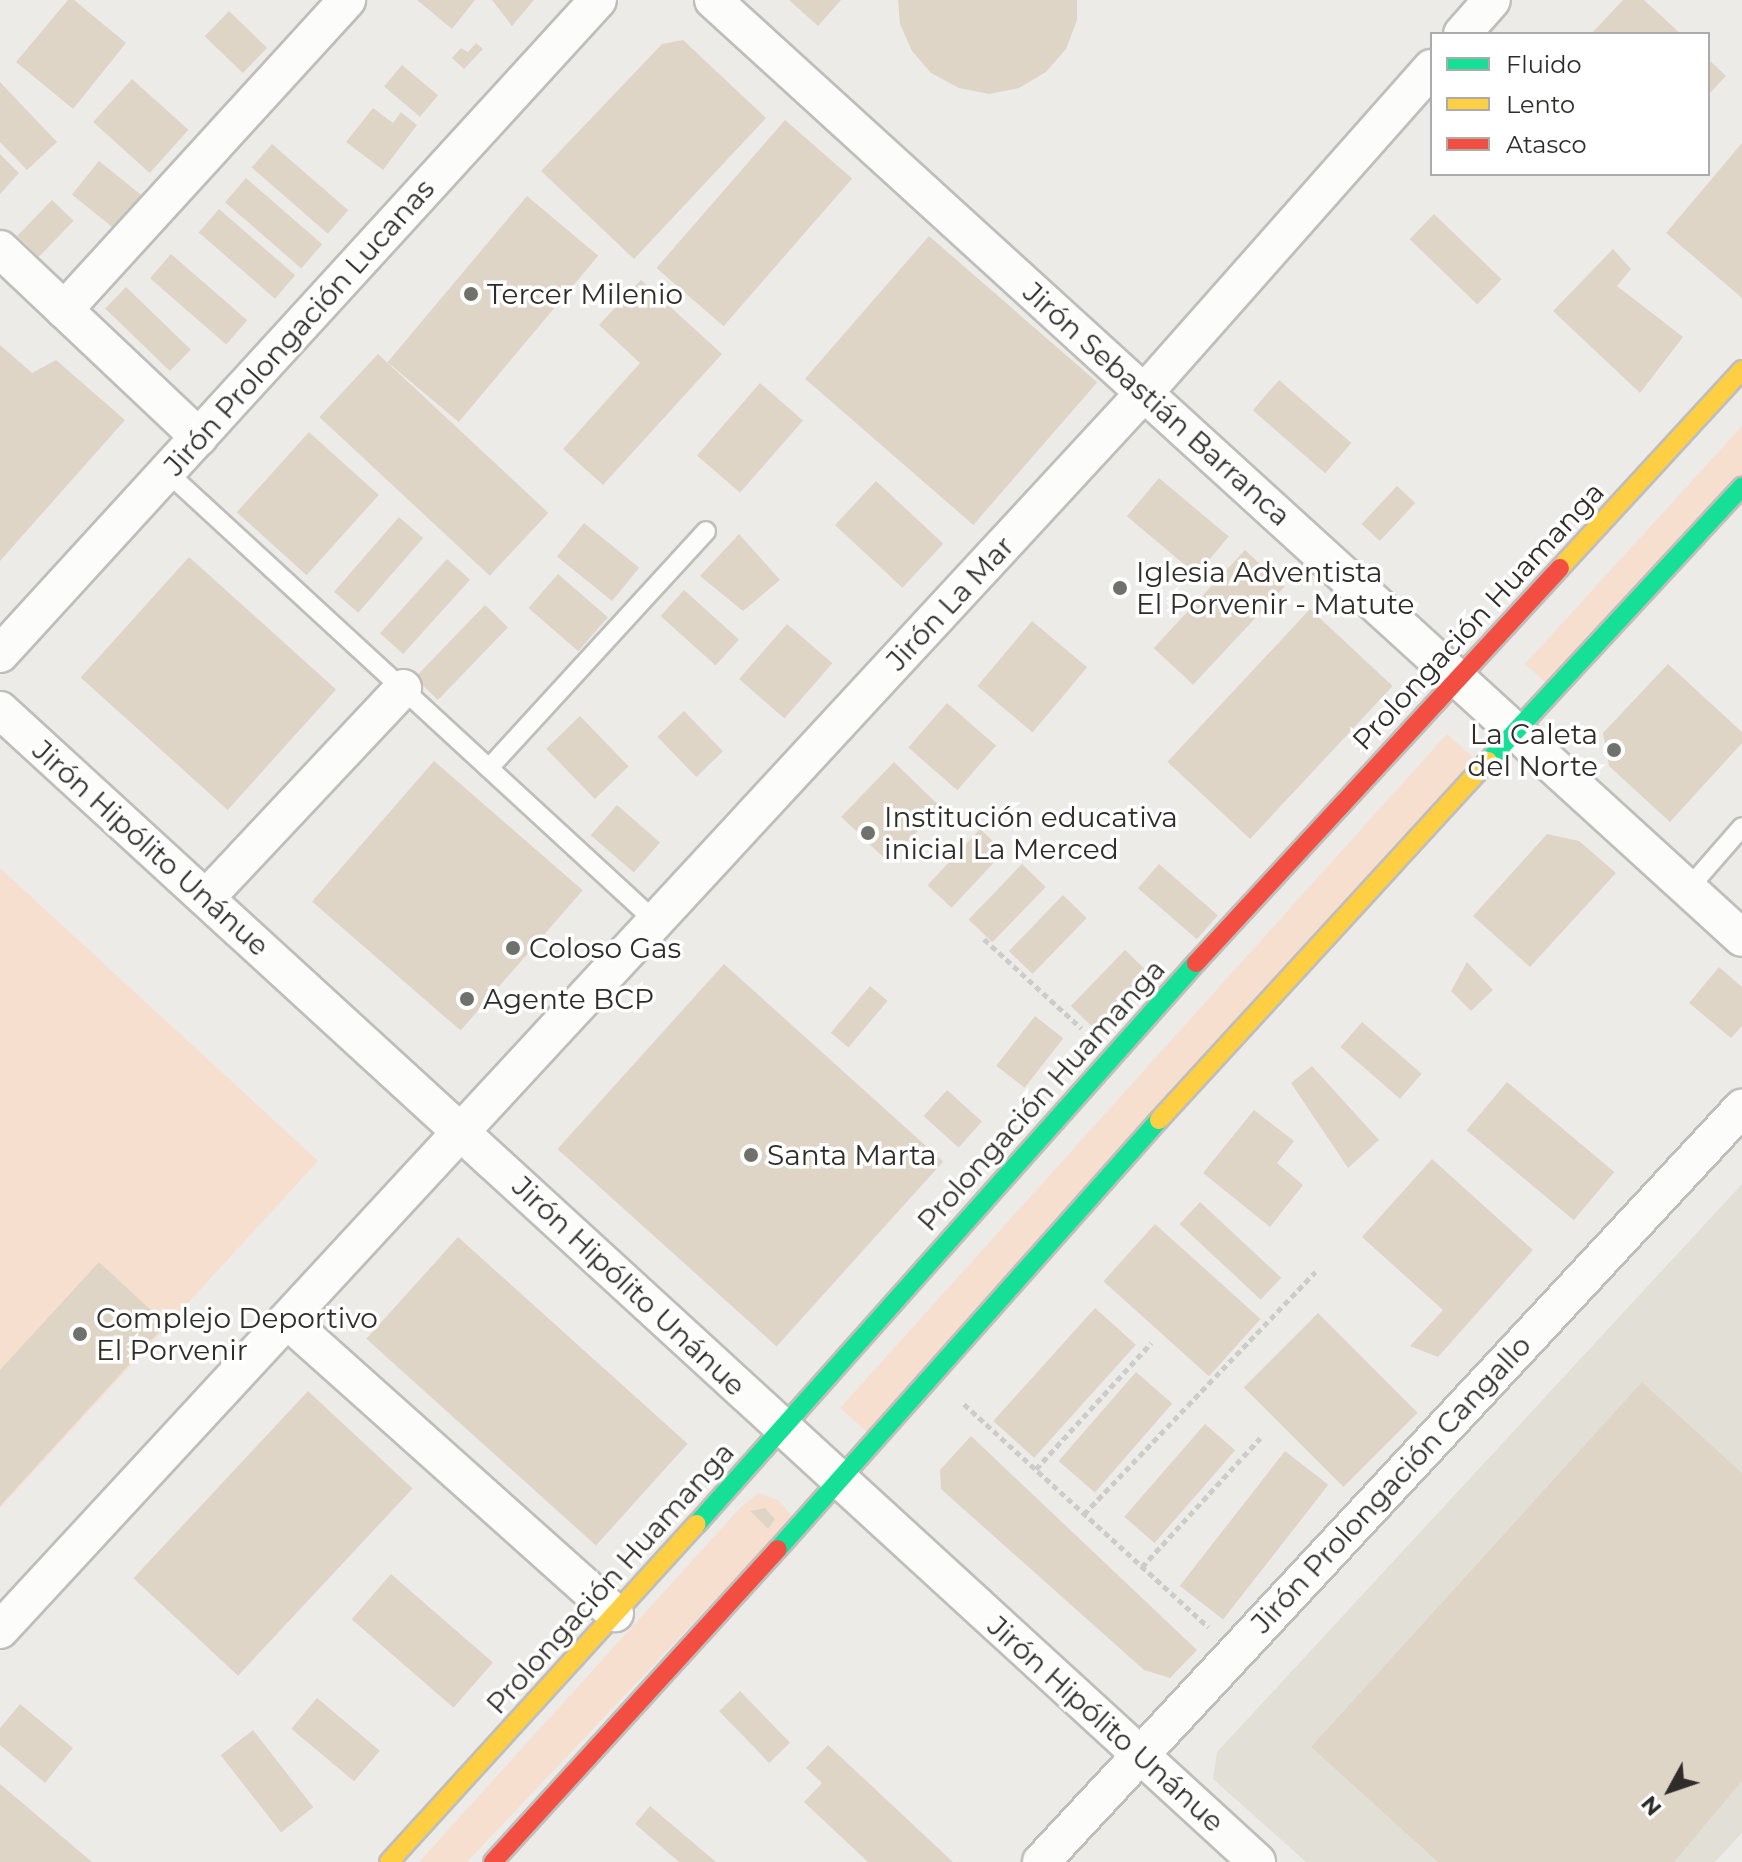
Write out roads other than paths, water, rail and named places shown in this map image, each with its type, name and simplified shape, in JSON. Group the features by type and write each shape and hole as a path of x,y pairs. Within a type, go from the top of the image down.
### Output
{"street":[{"path":"64,310 347,0"},
{"name":"Jirón Prolongación Lucanas","path":"0,654 598,0"},
{"name":"Jirón Sebastián Barranca","path":"713,0 1742,938"},
{"path":"1464,32 1492,0"},
{"name":"Jirón La Mar","path":"0,1630 1144,393 1430,70"},
{"path":"0,249 199,437"},
{"name":"Prolongación Huamanga","path":"389,1862 784,1429 1111,1056 1742,370"},
{"path":"493,1862 841,1481 1230,1039 1742,487"},
{"path":"206,898 403,688"},
{"name":"Jirón Hipólito Unánue","path":"0,710 1257,1862"},
{"name":"Jirón Prolongación Cangallo","path":"1041,1862 1742,1108"},
{"path":"287,1320 615,1613"}],"lane":[{"path":"167,472 656,922"},
{"path":"489,768 706,531"},
{"path":"1688,889 1742,827"}],"place":[{"name":"Tercer Milenio","path":"471,294"},
{"name":"Iglesia Adventista El Porvenir - Matute","path":"1120,588"},
{"name":"La Caleta del Norte","path":"1614,750"},
{"name":"Institución educativa inicial La Merced","path":"868,833"},
{"name":"Coloso Gas","path":"513,948"},
{"name":"Agente BCP","path":"467,999"},
{"name":"Santa Marta","path":"751,1155"},
{"name":"Complejo Deportivo El Porvenir","path":"80,1334"}]}
